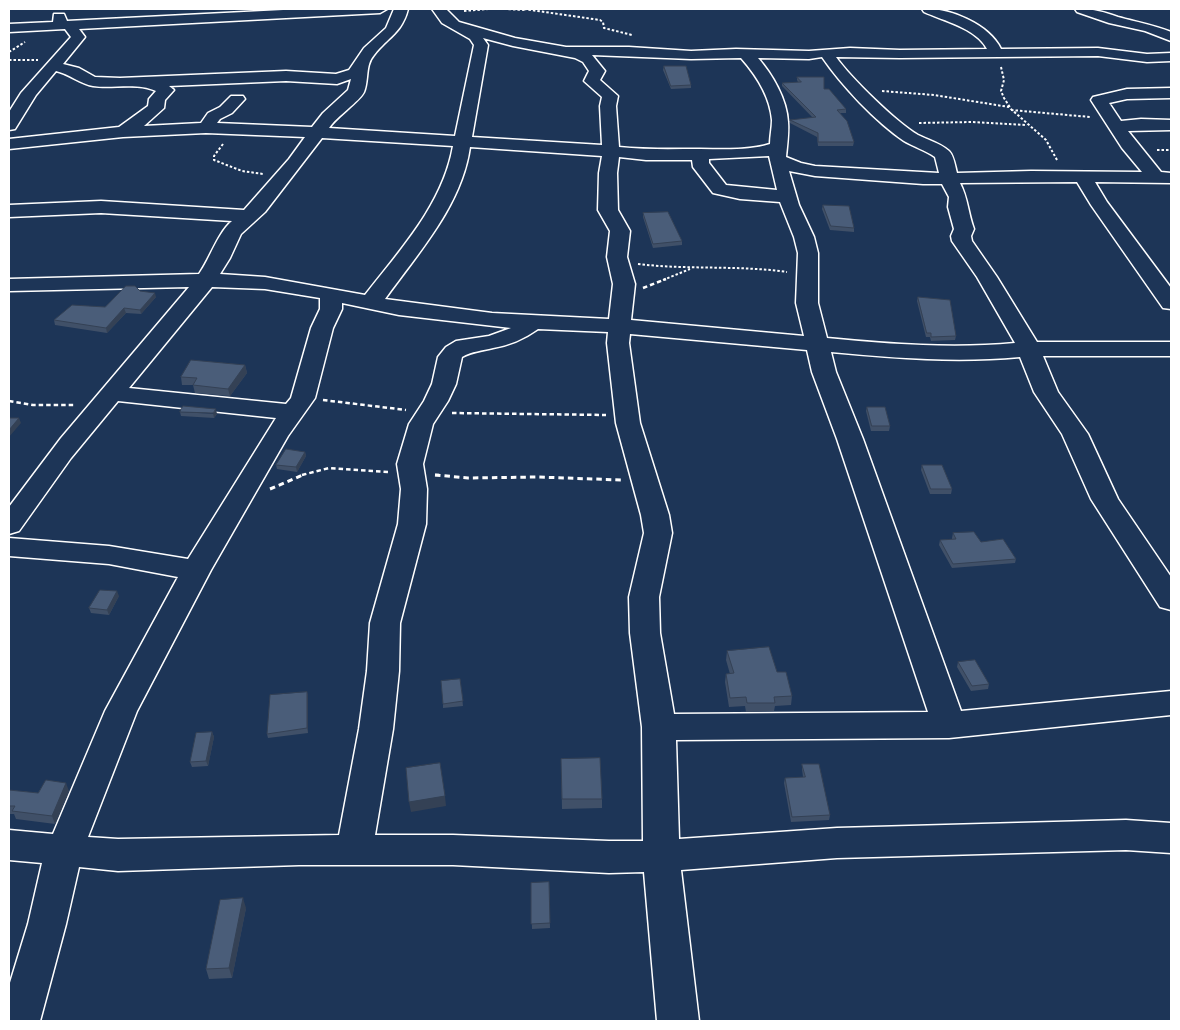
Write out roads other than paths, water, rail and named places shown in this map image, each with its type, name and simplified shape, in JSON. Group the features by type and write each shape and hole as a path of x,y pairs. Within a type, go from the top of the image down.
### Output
{"street":[{"path":"9,28 62,16 189,20 380,9"},
{"path":"9,93 33,88 99,82 149,82 296,76 336,79 354,73 368,51 391,31 397,22 401,9"},
{"path":"439,9 447,20 461,16 513,42 579,54 588,59 597,72 592,81 610,95 608,106 611,150 608,173 608,210 620,232 616,249 624,284 618,344 627,415 658,533 644,597 645,633 658,727 661,856 678,1021"},
{"path":"929,9 976,30 991,43 996,53"},
{"path":"1082,9 1114,20 1149,28 1171,37"},
{"path":"9,125 47,63 78,37 62,16"},
{"path":"371,302 430,224 448,189 460,158 470,91 481,45 461,16"},
{"path":"567,52 628,51 691,55 745,53 809,55 826,53 1098,52 1147,58 1171,57"},
{"path":"745,53 760,70 771,89 780,120 778,154 788,197 804,236 808,253 807,304 824,372 850,440 949,725"},
{"path":"826,53 834,66 891,122 911,138 930,146 943,155 952,188 958,197 957,206 964,229 961,236 962,241 1005,306 1029,349 1046,392 1075,434 1105,499 1171,600"},
{"path":"9,525 24,508 50,469 106,399 206,280 220,258 232,231 258,208 296,163 316,133 340,104 356,92 362,61"},
{"path":"47,63 74,71 92,81 99,82"},
{"path":"123,132 133,127 156,108 157,99 166,89 149,82"},
{"path":"1164,178 1113,123 1098,100 1127,94 1171,93"},
{"path":"206,127 214,116 226,110 237,99"},
{"path":"156,108 177,115 185,121 206,127"},
{"path":"1113,123 1171,125"},
{"path":"9,144 123,132 206,127 611,150 646,154 778,154 797,168 914,178 1084,176 1164,178"},
{"path":"701,154 700,163 702,167 720,189 740,193 788,197"},
{"path":"1084,176 1088,187 1096,199 1171,303"},
{"path":"9,210 101,208 250,216"},
{"path":"9,285 56,283 111,284 206,280 265,283 446,315 533,322 621,326 852,348 945,354 976,354 1029,349 1171,349"},
{"path":"19,1021 64,850 121,711 196,570 306,390 322,328 331,309 331,294"},
{"path":"354,850 376,729 386,624 395,582 412,524 414,489 410,464 420,424 436,401 444,384 450,357 454,352 464,346 492,342 516,334 533,322"},
{"path":"106,399 297,405"},
{"path":"9,547 109,555 196,570"},
{"path":"658,727 949,725 1171,703"},
{"path":"9,845 118,855 453,850 609,857 661,856 837,843 1116,835 1171,838"}]}
